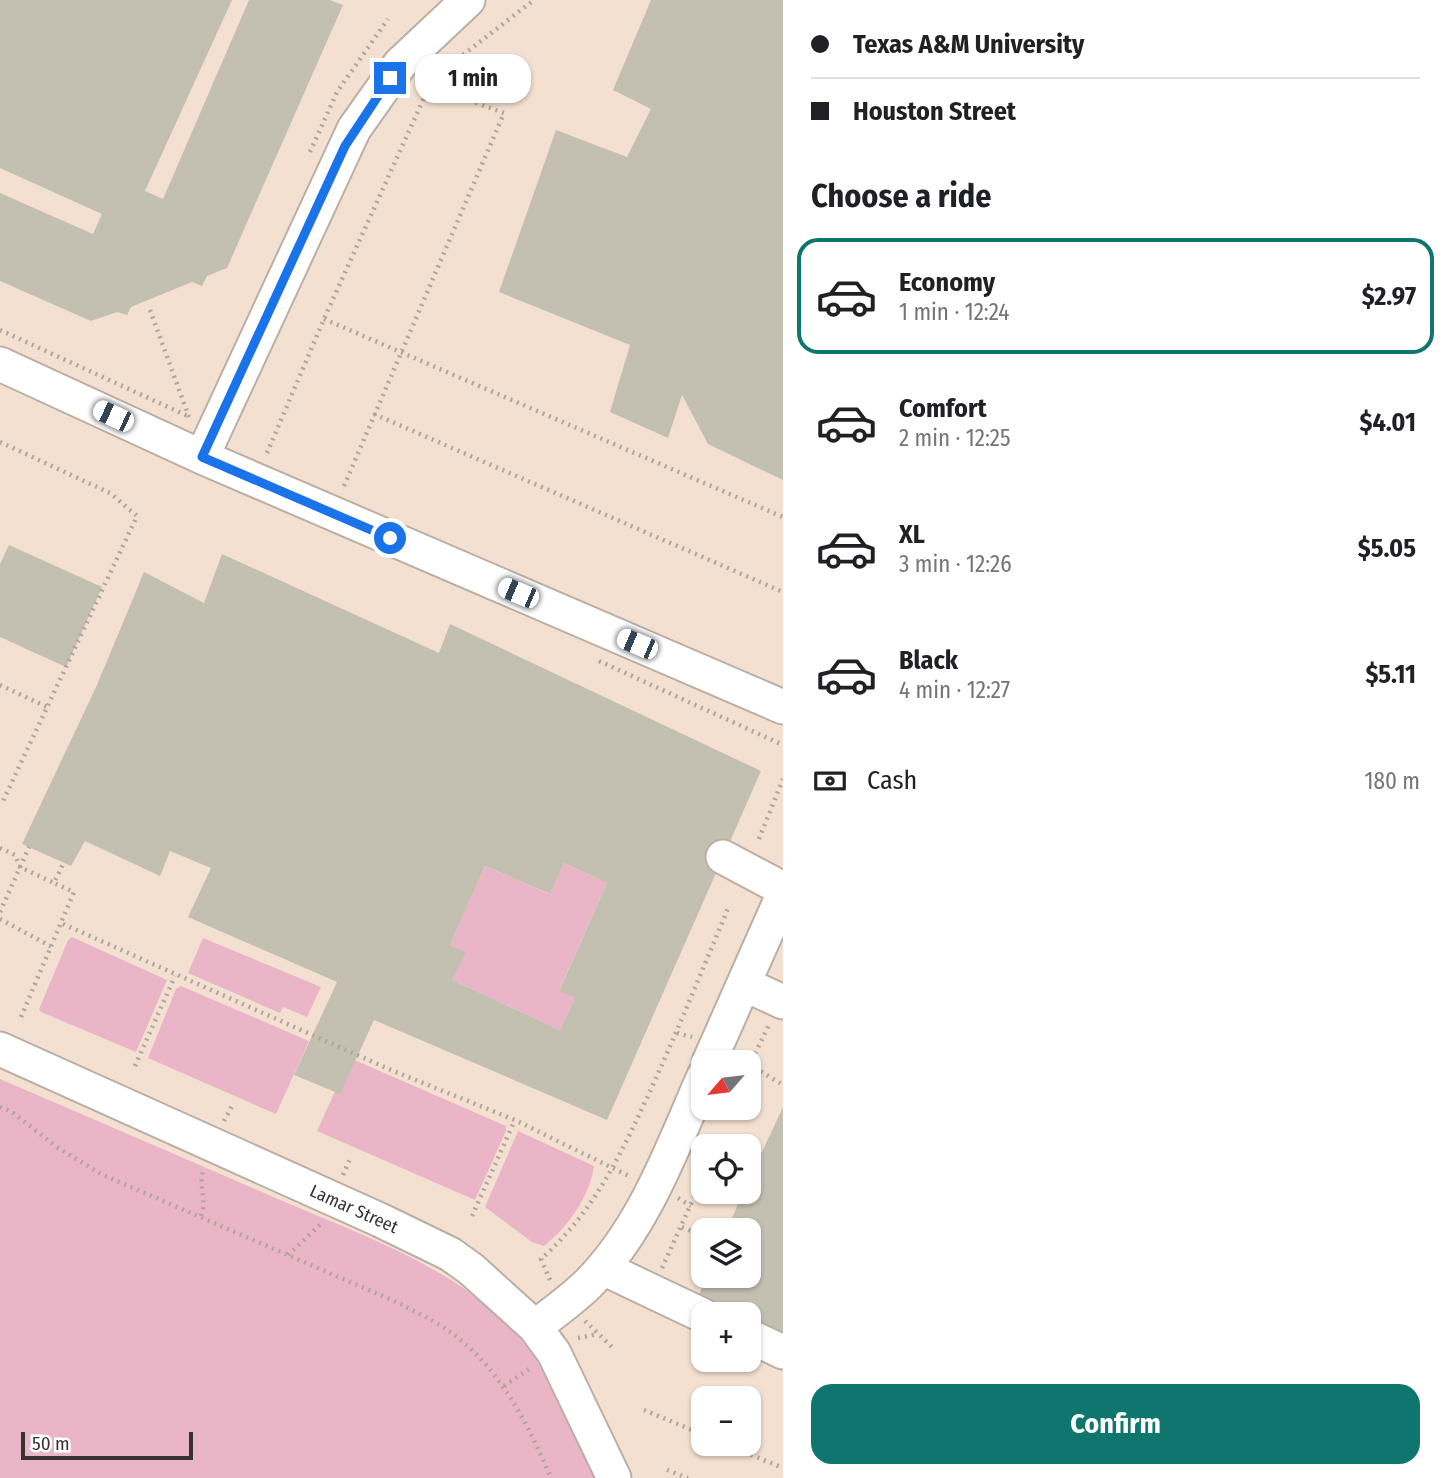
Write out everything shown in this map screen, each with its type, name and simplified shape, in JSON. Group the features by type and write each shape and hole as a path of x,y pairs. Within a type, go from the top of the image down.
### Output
{"street":[{"path":"202,457 354,129 407,56 468,0"},
{"path":"0,364 202,457 783,707"},
{"path":"723,857 783,889"},
{"path":"701,1049 744,984 783,895"},
{"path":"744,984 776,1012"},
{"name":"Lamar Street","path":"0,1049 450,1254 493,1286 535,1327 567,1376 614,1478"},
{"path":"535,1327 588,1284 631,1231 654,1188 691,1105"},
{"path":"603,1268 691,1310"},
{"path":"761,1342 783,1352"}],"path":[{"path":"267,453 324,319 433,78 534,0"},
{"path":"344,485 504,113 430,86"},
{"path":"0,330 190,417 150,310"},
{"path":"324,319 783,517"},
{"path":"374,414 783,592"},
{"path":"0,442 110,493 137,516 3,801 0,799"},
{"path":"0,685 47,707"},
{"path":"758,839 783,779"},
{"path":"0,912 29,847"},
{"path":"0,848 15,855 20,866 75,891 21,1017"},
{"path":"54,883 64,862"},
{"path":"550,1280 541,1259 565,1238 587,1212 615,1168 677,1033 729,906"},
{"path":"0,919 52,947"},
{"path":"63,924 175,976 516,1120 631,1177"},
{"path":"135,1066 175,976"},
{"path":"757,1050 776,1012"},
{"path":"677,1033 701,1049"},
{"path":"761,1072 783,1085"},
{"path":"223,1125 232,1106"},
{"path":"0,1107 12,1112 58,1148 101,1174 403,1305 446,1329 478,1355 504,1386 551,1478"},
{"path":"472,1216 516,1120"},
{"path":"342,1178 350,1159"},
{"path":"201,1216 206,1203 200,1177 207,1161"},
{"path":"660,1272 691,1206 678,1198"},
{"path":"288,1255 296,1245 313,1234 326,1215"},
{"path":"682,1227 691,1231"},
{"path":"584,1320 612,1347"},
{"path":"578,1338 599,1334"},
{"path":"504,1386 541,1362"},
{"path":"644,1410 691,1430"},
{"path":"754,1456 783,1468"},
{"path":"667,1470 688,1478"}],"shaded area":[{"path":"0,0 783,0 783,1478 0,1478"},
{"path":"564,863 607,883 559,990 575,998 560,1030 452,980 465,952 450,945 485,866 549,894"},
{"path":"72,937 167,980 136,1052 39,1009 68,940"},
{"path":"203,938 321,987 307,1017 283,1007 280,1013 188,973"},
{"path":"181,986 309,1041 276,1114 148,1058 176,989"},
{"path":"350,1058 506,1126 475,1200 317,1131"},
{"path":"0,1079 367,1237 452,1281 502,1319 532,1354 557,1394 598,1478 0,1478"},
{"path":"518,1131 594,1166 583,1199 561,1230 544,1246 532,1242 485,1207"}],"building":[{"path":"0,0 232,0 145,191 163,199 249,0 330,0 343,5 227,268 207,276 202,286 192,282 131,307 127,315 117,312 91,321 0,281 0,193 93,234 102,214 0,168"},
{"path":"651,0 783,0 783,480 708,444 682,395 668,438 610,412 630,345 499,292 556,130 627,157 651,109 613,90"},
{"path":"9,545 102,587 66,667 0,637 0,564"},
{"path":"222,554 439,653 450,624 761,771 607,1120 374,1020 340,1094 294,1075 337,982 188,917 211,868 170,851 160,876 85,841 71,866 22,844 97,685 144,572 204,603","holes":["564,863 607,883 559,991 575,998 560,1030 452,980 466,952 450,945 485,866 550,894"]},
{"path":"783,1107 783,1340 761,1330 761,1302 696,1302 702,1288 761,1288 761,1218 732,1218 738,1204 761,1204 761,1154"}],"route":[{"path":"390,78 362,116 345,146 202,457 390,538"}]}
